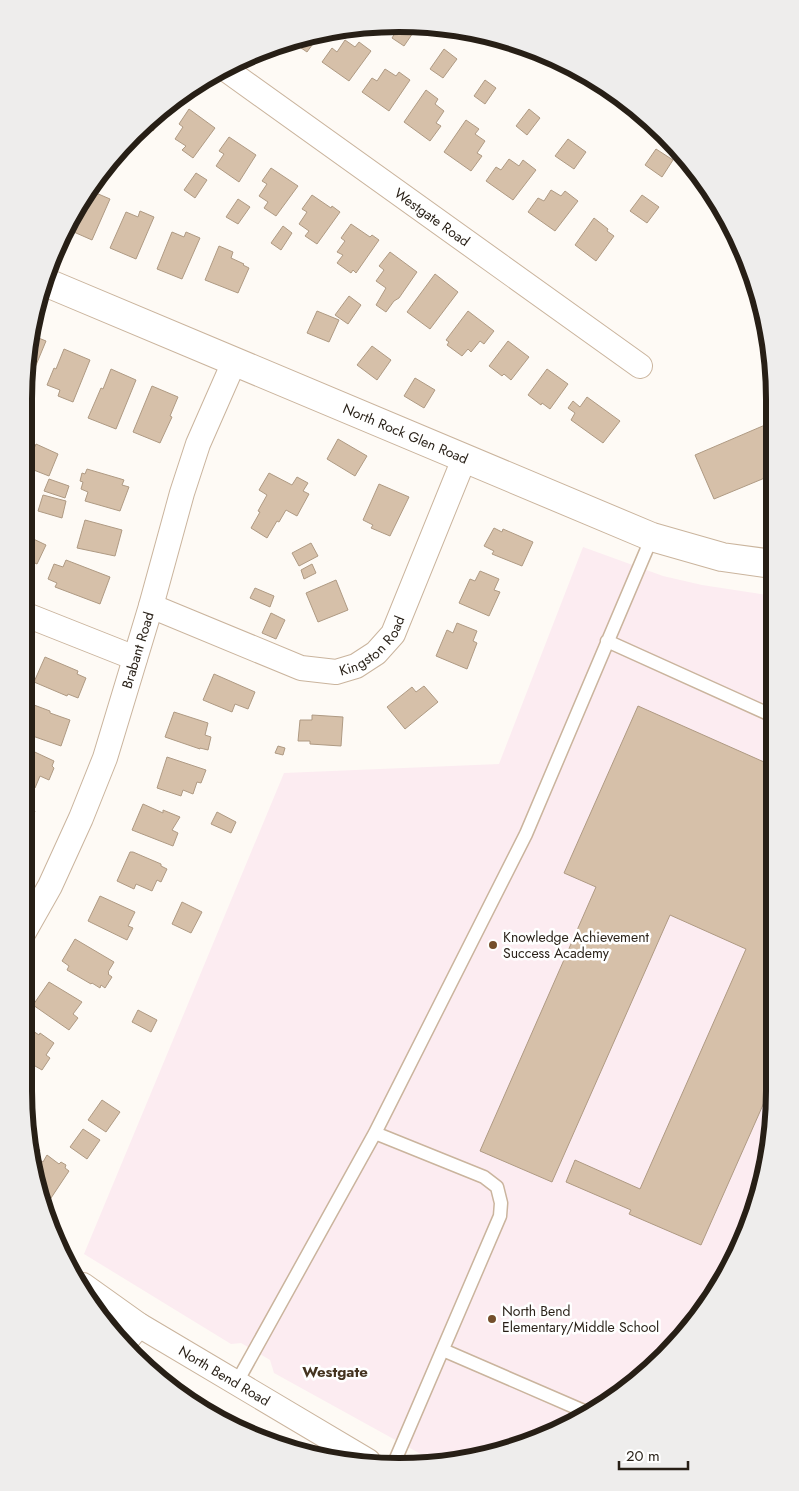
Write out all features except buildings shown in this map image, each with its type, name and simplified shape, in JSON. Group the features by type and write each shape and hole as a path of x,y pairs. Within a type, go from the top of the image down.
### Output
{"street":[{"name":"Westgate Road","path":"231,73 640,366"},
{"name":"North Rock Glen Road","path":"51,285 652,537 722,558 766,563"},
{"name":"Brabant Road","path":"32,918 50,886 85,810 105,758 151,606 182,493 198,444 234,362"},
{"name":"Kingston Road","path":"151,606 300,668 336,672 356,666 376,652 393,634 464,459"},
{"path":"32,617 135,658"},
{"name":"North Bend Road","path":"96,1298 132,1334 237,1382 360,1456"}],"lane":[{"path":"237,1382 375,1133 526,834 652,537"},
{"path":"607,641 766,713"},
{"path":"375,1133 484,1177 497,1187 501,1202 500,1216 397,1458"},
{"path":"443,1350 581,1410"}],"shaded area":[{"name":"Knowledge Achievement Success Academy","path":"583,547 663,576 702,585 766,595 766,1116 754,1186 739,1232 717,1275 691,1315 659,1351 623,1383 583,1409 540,1431 494,1446 427,1458 274,1373 270,1360 241,1343 231,1344 84,1254 284,773 499,764"}],"place":[{"name":"Knowledge Achievement Success Academy","path":"493,945"},
{"name":"North Bend Elementary/Middle School","path":"492,1319"}],"district":[{"name":"Westgate","path":"335,1372"}]}
